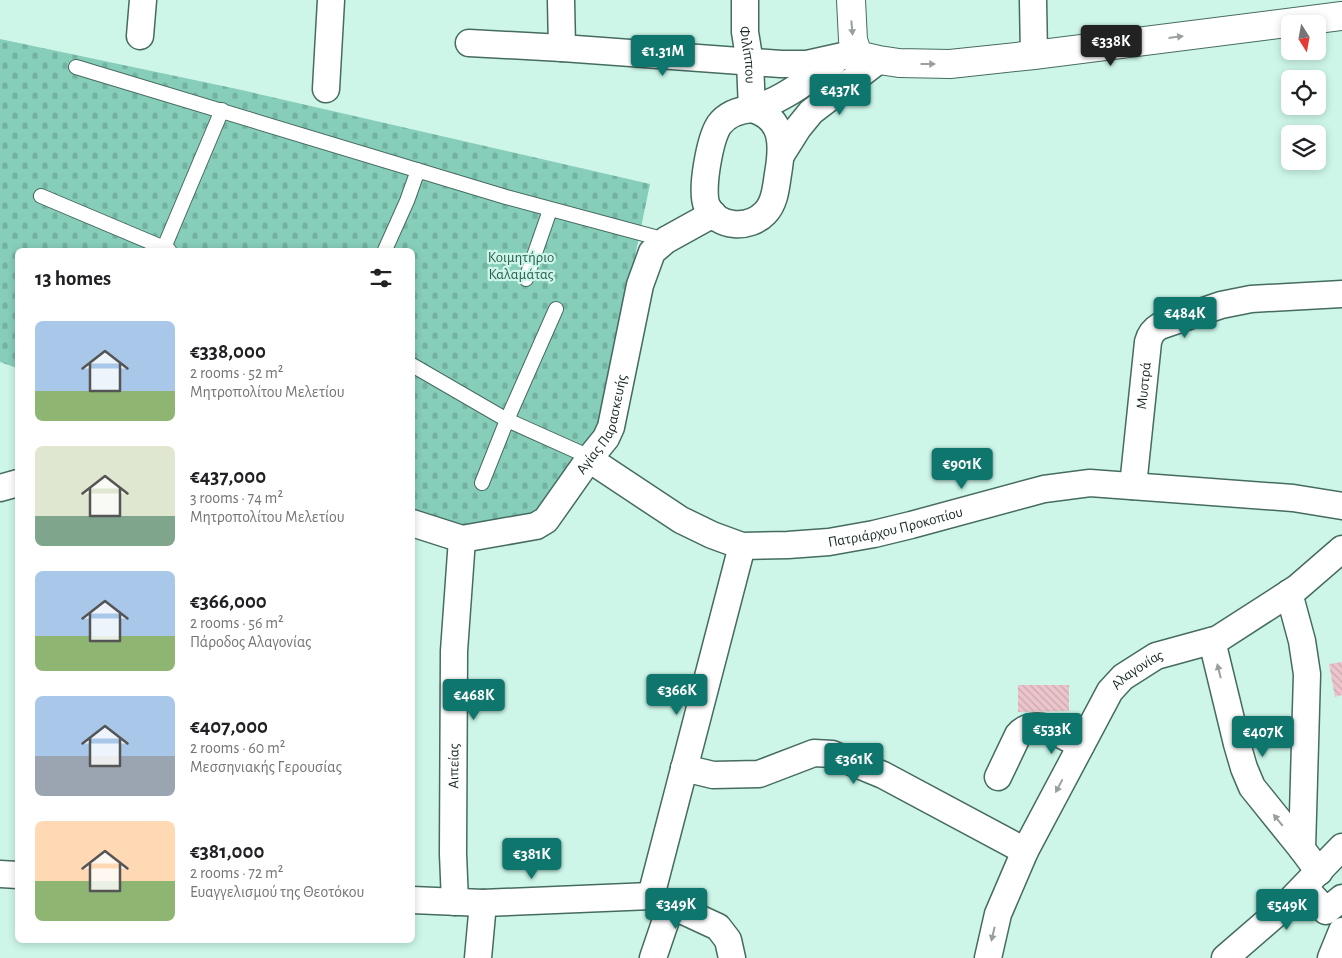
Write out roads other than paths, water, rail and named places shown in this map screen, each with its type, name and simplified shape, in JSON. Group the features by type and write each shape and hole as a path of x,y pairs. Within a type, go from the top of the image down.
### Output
{"main road":[{"path":"851,0 853,40 860,57 899,63 940,64 1034,55 1342,16"},
{"path":"1340,0 1342,10"}],"street":[{"path":"140,36 143,0"},
{"path":"326,89 331,0"},
{"path":"561,0 562,48"},
{"name":"Φιλίππου","path":"745,0 745,32 750,63 752,109"},
{"path":"1033,0 1034,55"},
{"path":"469,43 562,48 750,63 807,64 860,57"},
{"path":"752,109 763,112 772,120 778,130 781,142 781,155 774,199 766,212 754,222 737,225 724,222 713,214 707,206 704,195 713,138 719,125 728,116 740,110 764,106 860,57"},
{"path":"781,155 798,128 860,57"},
{"name":"Αγίας Παρασκευής","path":"415,524 462,539 541,524 552,513 589,459 606,438 611,427 640,285 652,252 666,240 713,214"},
{"name":"Μυστρά","path":"1133,486 1148,342 1154,330 1160,326 1221,305 1251,299 1342,294"},
{"name":"Πατριάρχου Προκοπίου","path":"589,459 681,520 712,535 742,546 829,542 874,534 1044,489 1090,483 1293,498 1342,506"},
{"path":"0,488 15,484"},
{"name":"Αιπείας","path":"455,902 453,854 454,651 462,539"},
{"path":"653,958 684,768 742,546"},
{"name":"Αλαγονίας","path":"988,958 998,914 1025,851 1110,691 1123,677 1156,656 1212,641 1290,593 1342,549"},
{"path":"1290,593 1302,641 1307,674 1302,849 1311,880 1326,911 1342,898"},
{"path":"1212,641 1237,744 1249,781 1302,849"},
{"path":"998,777 1018,735 1026,728 1042,726 1081,745"},
{"path":"684,768 713,774 759,774 814,753 832,754 883,775 1025,851"},
{"path":"1226,958 1311,880 1342,847"},
{"path":"0,874 15,875"},
{"path":"415,900 483,903 661,901 718,928 728,940 732,958"},
{"path":"478,958 483,903"},
{"path":"1331,958 1342,931"}],"lane":[{"path":"76,67 550,210 666,240"},
{"path":"165,248 222,110"},
{"path":"386,248 407,201 418,170"},
{"path":"41,196 163,248"},
{"path":"526,279 550,210"},
{"path":"482,483 507,420 556,309"},
{"path":"415,367 507,420 583,454 589,459"}],"park label":[{"name":"Κοιμητήριο Καλαμάτας","path":"521,266"}]}
